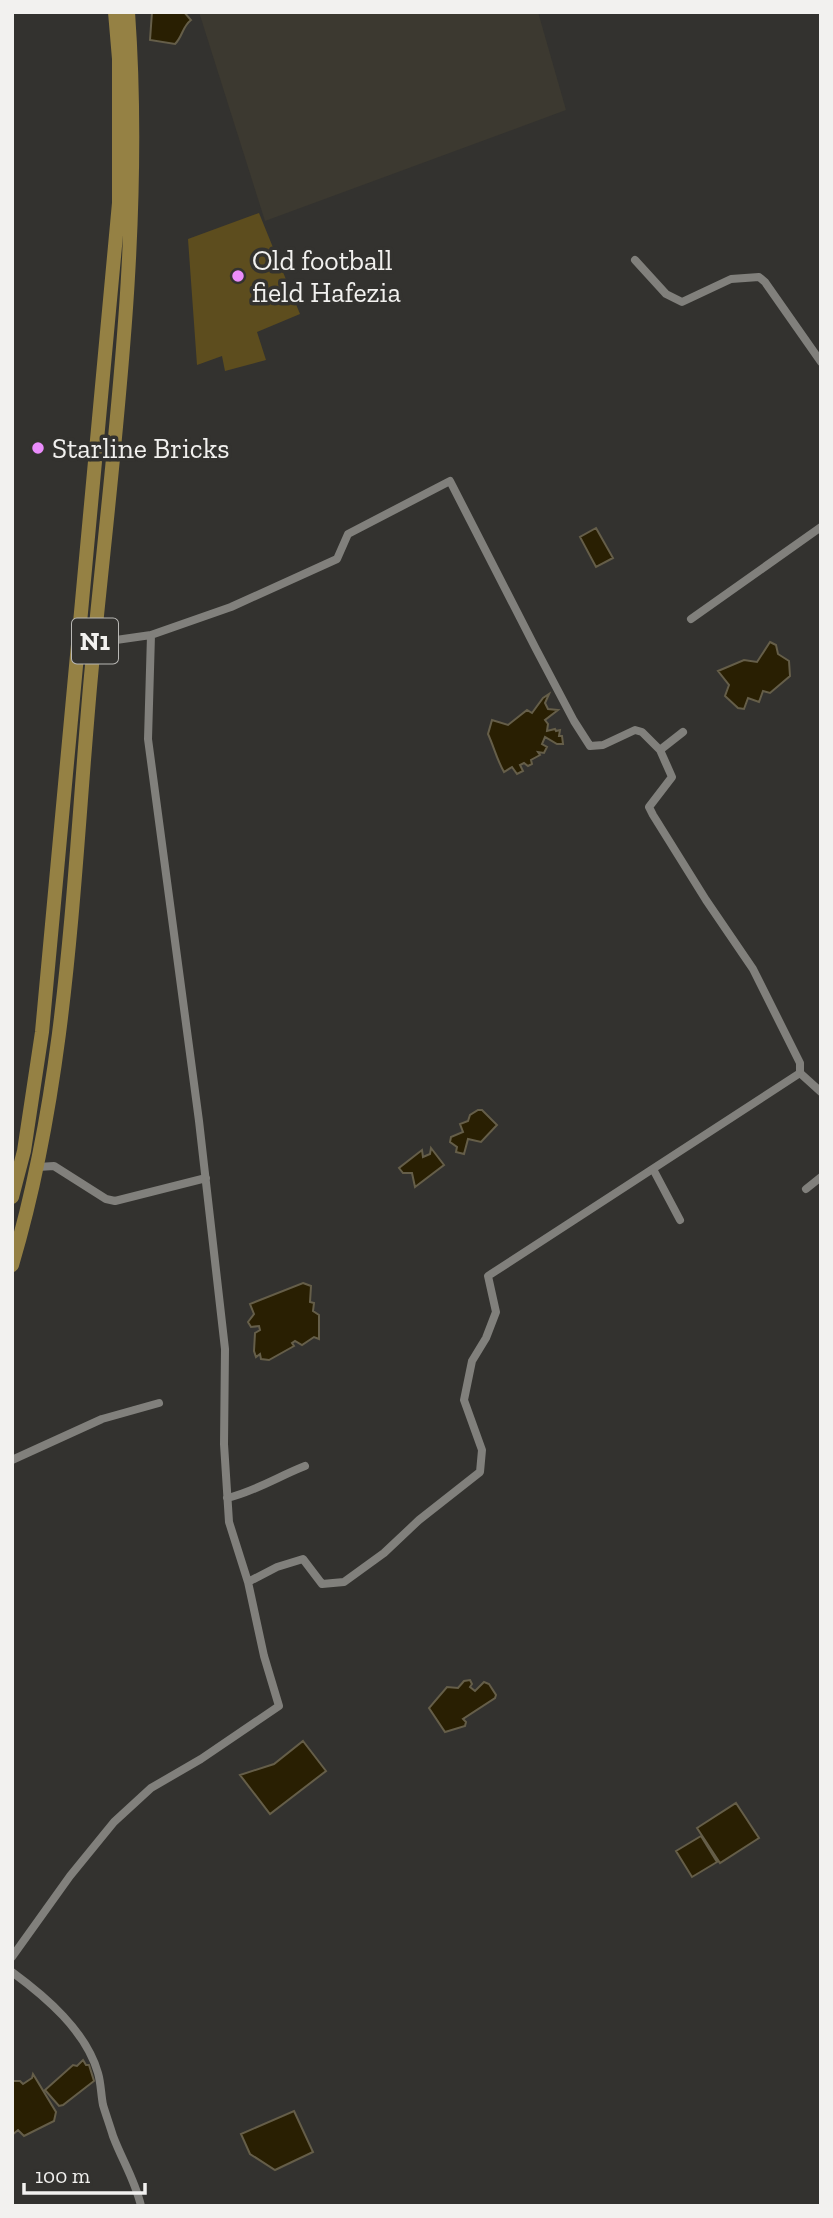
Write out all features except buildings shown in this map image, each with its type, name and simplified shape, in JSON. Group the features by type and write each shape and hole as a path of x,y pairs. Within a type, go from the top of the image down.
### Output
{"highway":[{"name":"N1","path":"12,1197 24,1151 43,1032 119,204 119,72 115,12"},
{"name":"N1","path":"12,1265 38,1167 57,1052 75,880 94,643 123,349 134,169 134,90 128,12"}],"street":[{"path":"635,260 666,294 682,302 732,279 759,277 821,362"},
{"path":"94,643 151,635 231,607 337,559 348,534 450,481 548,673 590,746 603,745 635,730 642,732 660,750 672,776 649,807 706,900 753,969 800,1063 800,1073 821,1092"},
{"path":"691,619 821,527"},
{"path":"12,1957 114,1822 151,1788 201,1759 279,1706 264,1656 248,1582 229,1522 224,1444 225,1349 206,1178 148,738 151,635"},
{"path":"660,750 683,732"},
{"path":"248,1582 277,1567 303,1559 322,1584 344,1582 384,1553 419,1520 480,1472 482,1450 464,1400 472,1361 486,1338 496,1312 488,1276 800,1073"},
{"path":"38,1167 54,1166 106,1199 115,1201 206,1178"},
{"path":"653,1169 680,1220"},
{"path":"806,1189 821,1177"},
{"path":"12,1460 102,1419 159,1403"},
{"path":"227,1498 238,1496 305,1466"},
{"path":"12,1972 48,2000 89,2052 98,2073 103,2106 120,2153 135,2184 141,2206"}],"shaded area":[{"path":"152,12 184,12 191,20 175,44 150,40"},
{"path":"199,12 538,12 566,110 265,221"},
{"name":"Old football field Hafezia","path":"259,213 300,314 257,332 266,360 225,371 222,356 197,365 188,239"},
{"path":"596,528 613,558 596,567 580,537"},
{"path":"770,642 776,645 778,654 789,661 790,676 770,693 763,691 759,702 748,698 744,709 738,708 725,696 729,685 718,671 744,660 757,662"},
{"path":"549,694 545,703 548,709 558,710 545,720 548,724 547,731 560,730 559,736 562,736 563,744 557,744 545,737 542,744 547,747 544,753 538,752 540,755 531,760 532,764 520,765 523,771 517,774 512,767 504,772 488,734 492,720 508,725 527,710 532,713"},
{"path":"482,1110 497,1125 481,1142 468,1139 464,1154 456,1152 457,1147 450,1142 451,1137 463,1132 460,1124 468,1121 470,1115"},
{"path":"431,1148 444,1165 415,1187 412,1173 403,1173 399,1168 422,1150 423,1157 430,1154"},
{"path":"303,1283 311,1286 310,1302 314,1303 313,1311 319,1315 319,1339 314,1337 302,1345 295,1341 292,1343 294,1346 269,1360 261,1359 260,1354 256,1357 255,1333 260,1330 259,1326 251,1327 248,1322 254,1314 250,1304"},
{"path":"470,1680 470,1687 475,1691 484,1682 489,1684 496,1695 495,1698 463,1719 465,1726 445,1732 429,1708 447,1687 458,1688 464,1681"},
{"path":"303,1741 326,1771 270,1814 240,1775 274,1764"},
{"path":"736,1803 759,1838 720,1863 697,1828"},
{"path":"701,1836 717,1862 692,1877 676,1851"},
{"path":"83,2060 89,2065 94,2081 59,2106 45,2090 73,2065 77,2066"},
{"path":"33,2074 56,2112 54,2121 24,2136 18,2130 12,2135 12,2081 20,2081 23,2084 32,2078"},
{"path":"294,2111 313,2152 275,2170 250,2154 241,2134"}],"place":[{"name":"Old football field Hafezia","path":"238,276"},
{"name":"Starline Bricks","path":"38,448"}]}
